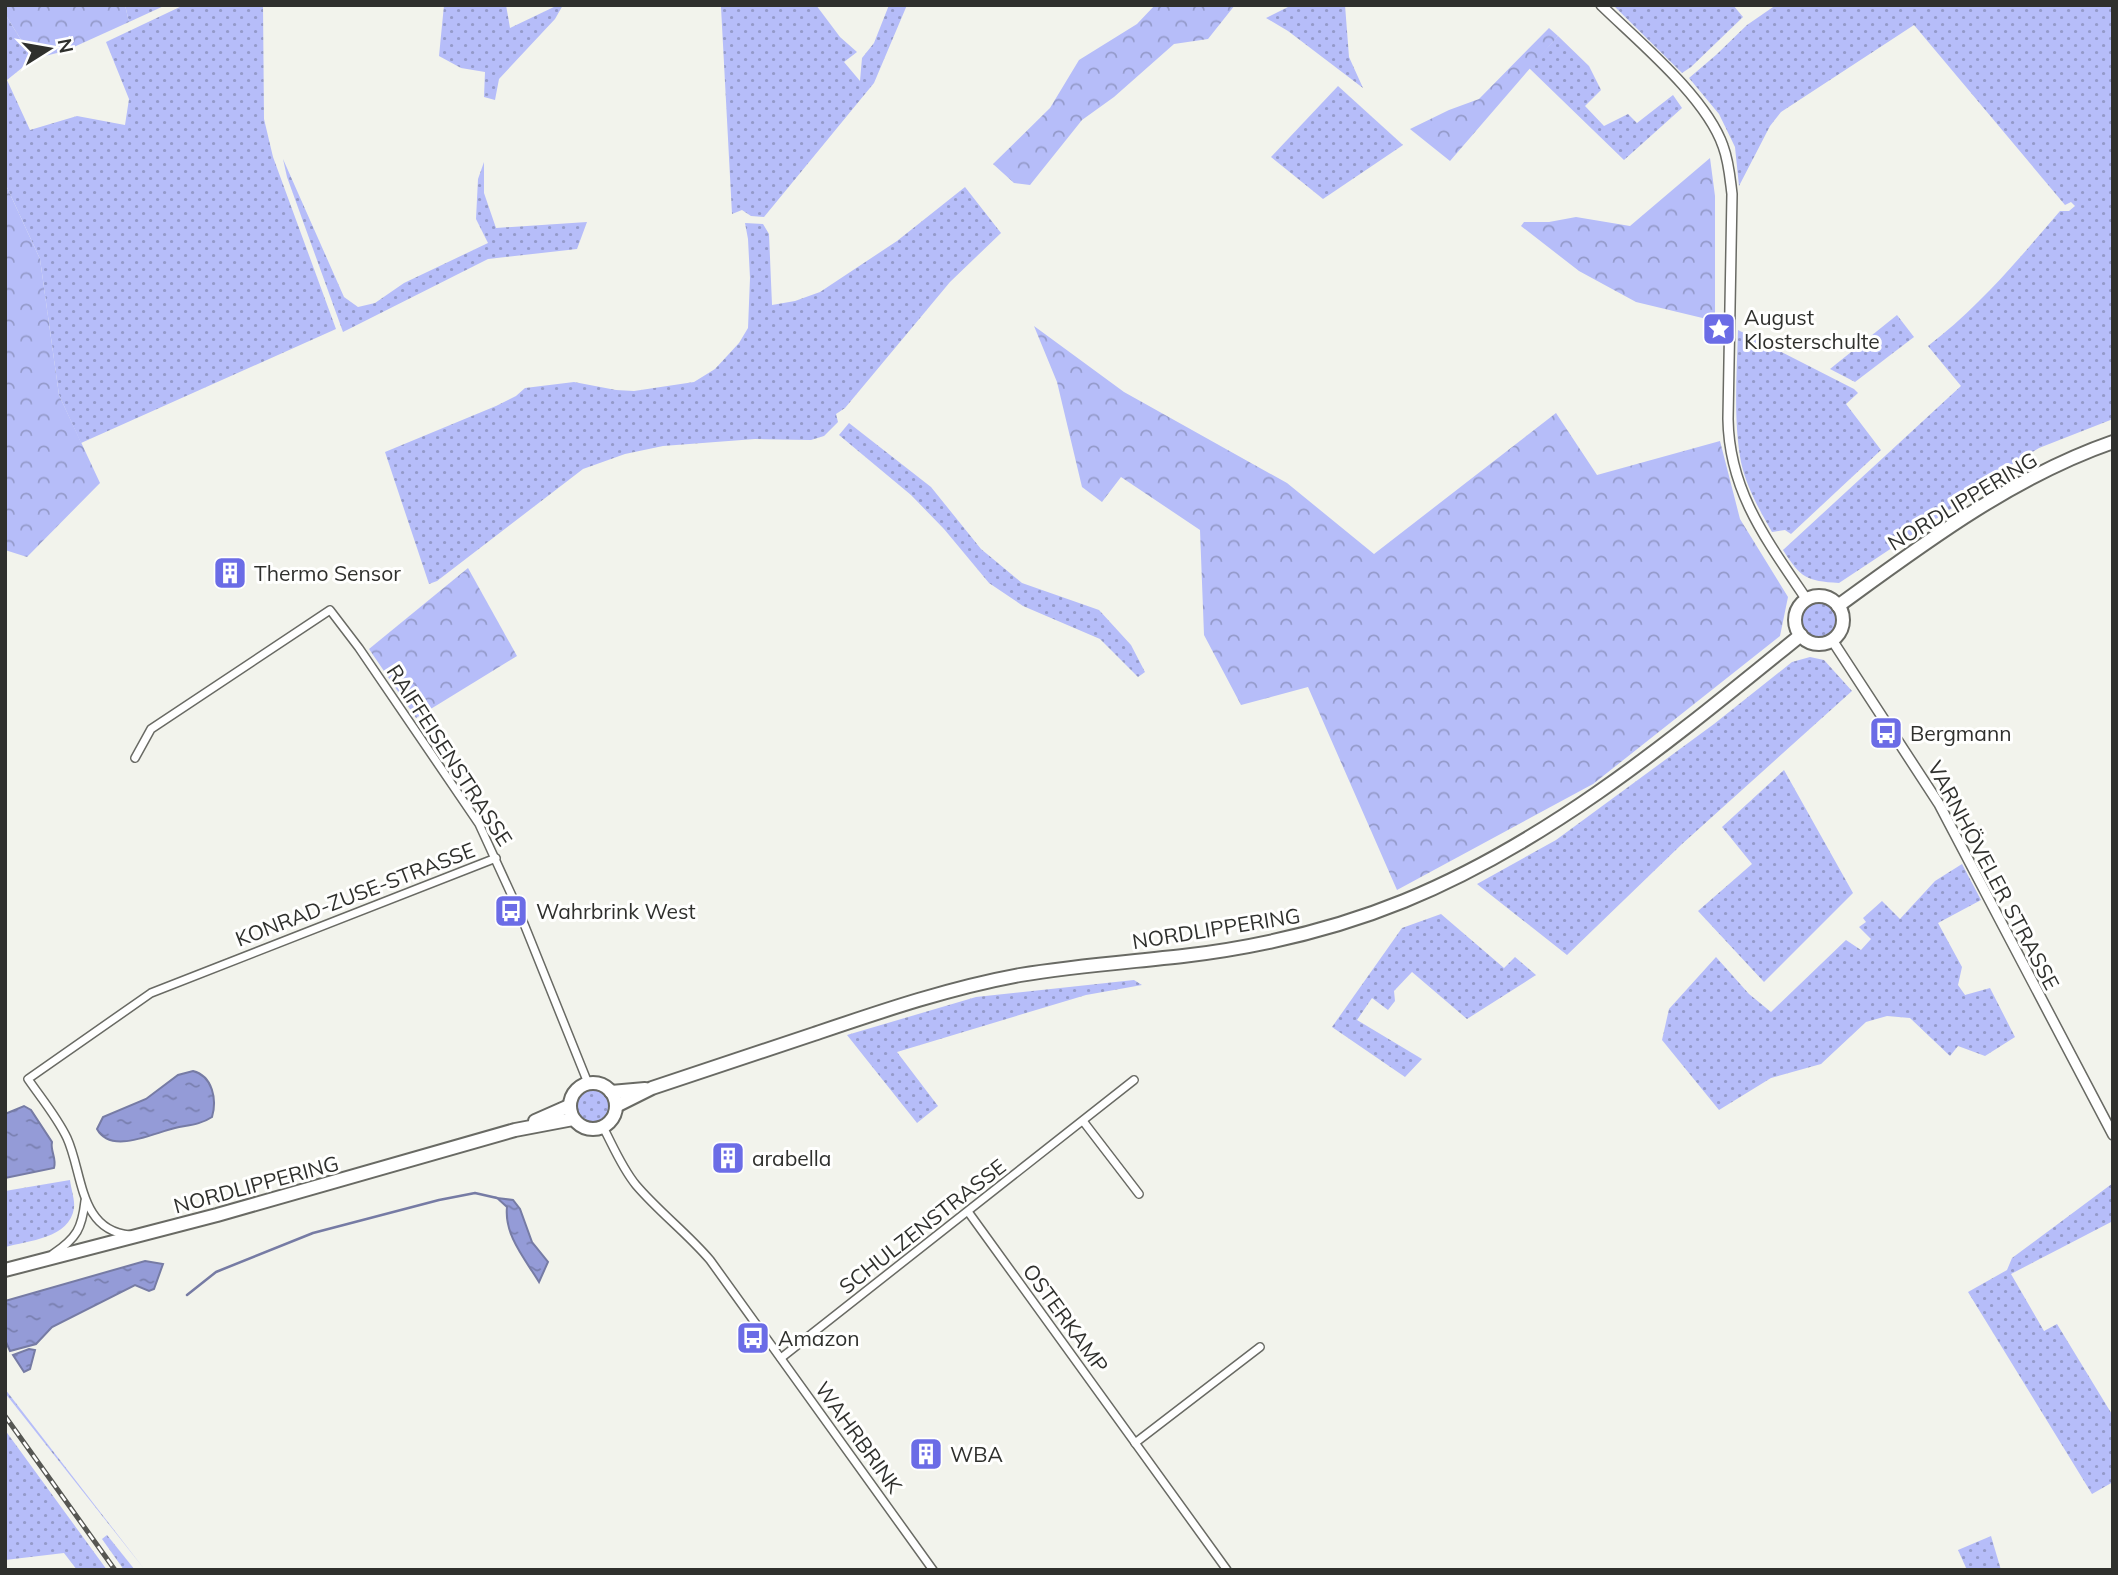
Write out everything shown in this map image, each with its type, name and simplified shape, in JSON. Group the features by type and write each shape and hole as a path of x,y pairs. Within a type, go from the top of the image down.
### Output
{"main road":[{"name":"NORDLIPPERING","path":"1838,606 1899,561 1969,515 2027,481 2088,451 2113,442"},
{"path":"1824,597 1838,606 1843,621 1840,632 1832,640 1815,643 1801,635 1795,619 1799,608 1807,600 1824,597"},
{"name":"NORDLIPPERING","path":"616,1106 652,1088 889,1008 952,990 1046,971 1256,945 1328,927 1401,903 1503,854 1603,790 1801,635"},
{"path":"588,1083 603,1086 611,1092 616,1106 611,1120 603,1127 588,1129 573,1119 569,1106 576,1090 588,1083"},
{"name":"NORDLIPPERING","path":"611,1092 652,1088"},
{"name":"NORDLIPPERING","path":"515,1130 569,1106"},
{"name":"NORDLIPPERING","path":"5,1270 141,1236 515,1130 573,1119"}],"street":[{"path":"1601,5 1688,92 1713,124 1723,145 1729,165 1732,194 1728,439 1733,467 1753,518 1807,600"},
{"name":"RAIFFEISENSTRASSE","path":"135,758 150,729 330,610 479,824 496,858 588,1083"},
{"name":"VARNHÖVELER STRASSE","path":"1832,640 1939,804 2113,1135"},
{"name":"KONRAD-ZUSE-STRASSE","path":"85,1200 66,1135 28,1079 152,993 496,858"},
{"name":"SCHULZENSTRASSE","path":"781,1358 969,1213 1134,1080"},
{"path":"1083,1121 1139,1194"},
{"name":"WAHRBRINK","path":"603,1127 634,1182 697,1245 933,1570"},
{"path":"85,1200 99,1222 109,1229 141,1236"},
{"path":"39,1262 65,1246 75,1236 82,1222 85,1200"},
{"name":"OSTERKAMP","path":"969,1213 1227,1570"},
{"path":"1135,1443 1260,1347"}],"green space":[{"path":"5,5 125,5 129,22 65,51 33,59 5,14"},
{"path":"125,5 166,5 129,22"},
{"path":"184,5 263,5 264,119 273,157 336,329 81,443 59,395 40,259 5,183 5,14 33,59 7,80 30,130 77,116 125,125 129,99 106,42"},
{"path":"444,5 506,5 510,28 563,5 555,19 499,79 495,100 484,97 485,72 461,68 439,56"},
{"path":"816,5 840,37 857,52 844,62 860,81 862,58 874,43 889,5 907,5 874,83 764,217 751,216 742,210 732,214 721,7"},
{"path":"1155,5 1235,5 1208,39 1174,44 1114,97 1082,120 1030,185 1014,183 993,164 1050,108 1079,60 1137,24"},
{"path":"1292,5 1345,5 1349,57 1363,88 1288,31 1266,18"},
{"path":"1613,5 1733,5 1743,17 1682,73"},
{"path":"1776,5 2113,5 2113,419 2039,448 1984,482 1981,489 1839,583 1805,576 1783,550 1961,386 1928,346 1981,299 2060,211 2069,211 2075,206 2071,202 2065,205 1914,25 1781,112 1770,126 1739,186 1735,147 1719,114 1689,78 1747,25"},
{"path":"1549,28 1558,36 1450,161 1410,129 1479,99"},
{"path":"1558,36 1589,66 1601,90 1585,106 1604,126 1628,114 1637,123 1673,95 1682,108 1624,160 1529,68"},
{"path":"1338,86 1403,145 1323,199 1271,157"},
{"path":"1710,158 1715,196 1715,321 1636,302 1579,271 1521,226 1524,222 1549,222 1576,217 1630,226"},
{"path":"283,159 344,297 358,307 375,303 404,283 488,243 476,219 478,179 484,162 484,193 496,228 587,222 577,249 488,259 343,332 287,177"},
{"path":"5,183 40,259 59,395 100,483 27,557 5,550"},
{"path":"965,187 1001,233 950,282 845,408 836,414 838,422 824,436 811,440 755,439 663,446 625,454 583,469 437,581 429,584 385,452 496,406 525,388 574,382 634,391 694,382 715,369 739,343 748,328 750,278 745,223 763,224 769,234 772,305 795,301 820,292 897,241"},
{"path":"1897,315 1914,337 1855,382 1830,369"},
{"path":"1034,326 1124,392 1287,483 1374,554 1556,413 1597,475 1720,441 1740,519 1788,597 1780,636 1593,784 1397,890 1308,687 1241,705 1204,635 1200,530 1121,477 1102,502 1082,487 1057,382"},
{"path":"1738,330 1854,389 1858,393 1846,404 1881,450 1791,534 1785,530 1772,532 1743,471 1736,413"},
{"path":"849,423 931,487 981,549 1022,583 1099,610 1131,645 1145,672 1138,677 1100,639 1023,606 989,583 944,529 911,495 839,435"},
{"path":"468,568 517,656 416,718 369,649"},
{"path":"1819,602 1832,607 1837,620 1832,633 1819,638 1806,633 1801,620 1806,607"},
{"path":"1810,657 1824,660 1852,691 1682,844 1567,955 1477,884 1556,840 1714,724 1792,662"},
{"path":"1784,770 1853,893 1764,982 1698,911 1752,864 1722,827"},
{"path":"1962,864 1981,900 1938,923 1962,967 1958,985 1965,995 1990,988 2015,1037 1985,1056 1958,1046 1950,1056 1910,1018 1887,1016 1866,1022 1821,1064 1771,1078 1719,1110 1662,1040 1669,1009 1716,957 1749,994 1771,1012 1846,940 1861,950 1871,939 1859,927 1866,922 1863,918 1882,901 1900,919 1935,881"},
{"path":"1441,914 1504,968 1515,957 1536,975 1467,1019 1412,972 1394,991 1395,1001 1388,1010 1372,998 1357,1020 1422,1059 1405,1077 1332,1027 1402,928"},
{"path":"1134,980 1142,985 1086,995 897,1052 938,1106 917,1123 847,1035 976,997"},
{"path":"592,1089 605,1094 610,1107 605,1120 592,1125 579,1120 574,1107 579,1094"},
{"path":"70,1180 74,1208 65,1226 36,1240 5,1247 5,1191"},
{"path":"2113,1183 2113,1221 2011,1274 2044,1331 2057,1324 2113,1416 2113,1482 2092,1494 1968,1292 2007,1270 2012,1258"},
{"path":"5,1389 145,1570 5,1393"},
{"path":"5,1430 107,1570 77,1570 64,1553 5,1560"},
{"path":"107,1535 135,1570 124,1570 102,1539"},
{"path":"1991,1536 2001,1570 1967,1570 1958,1550"}],"water":[{"path":"193,1071 205,1078 212,1090 212,1117 133,1140 112,1141 103,1137 97,1129 103,1117 146,1099 178,1075"},
{"path":"24,1106 31,1110 52,1142 54,1168 5,1178 5,1114"},
{"path":"497,1198 513,1200 520,1209 532,1242 548,1262 539,1282 512,1237 507,1207"},
{"path":"145,1261 163,1264 154,1289 149,1291 135,1285 52,1327 36,1344 10,1351 5,1340 5,1301"},
{"path":"29,1349 35,1350 30,1369 24,1372 13,1355"}],"waterway":[{"path":"187,1295 216,1272 313,1233 475,1193 497,1198"}],"railway":[{"path":"5,1416 115,1570"}],"place":[{"name":"August Klosterschulte","path":"1719,329"},
{"name":"Thermo Sensor","path":"230,573"},
{"name":"Bergmann","path":"1886,733"},
{"name":"Wahrbrink West","path":"511,911"},
{"name":"arabella","path":"728,1158"},
{"name":"Amazon","path":"753,1338"},
{"name":"WBA","path":"926,1454"}]}
